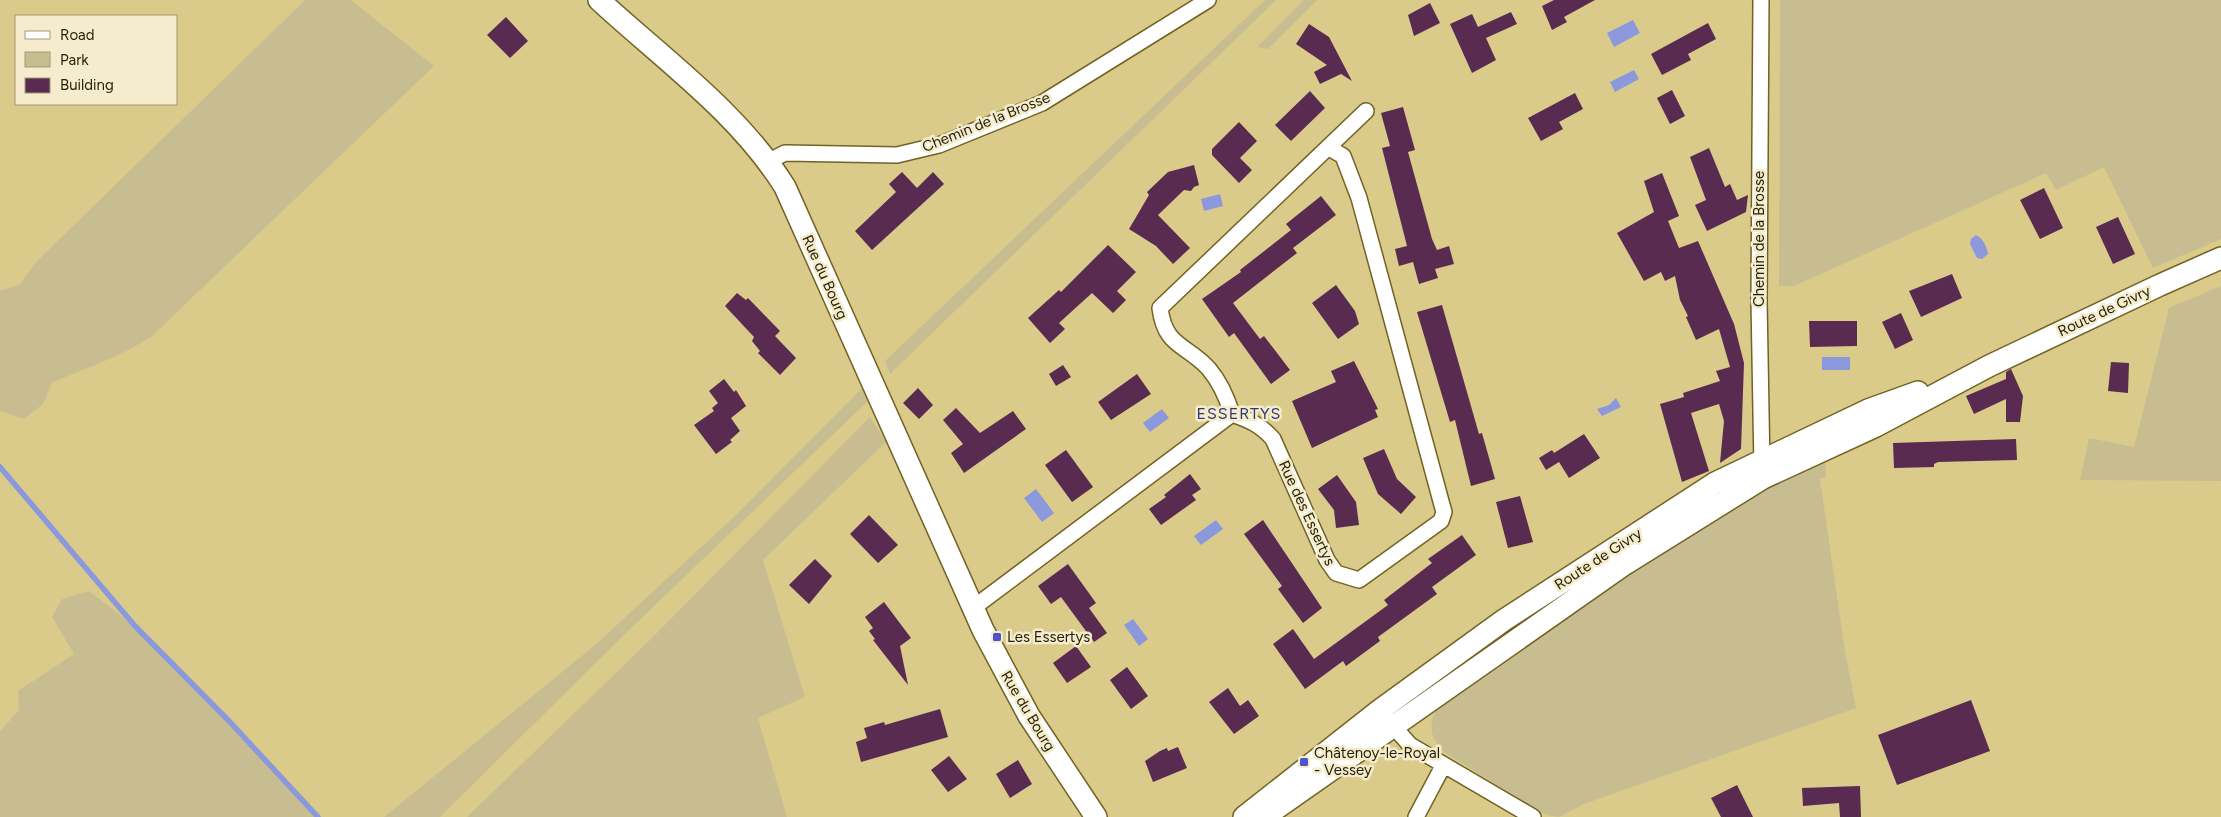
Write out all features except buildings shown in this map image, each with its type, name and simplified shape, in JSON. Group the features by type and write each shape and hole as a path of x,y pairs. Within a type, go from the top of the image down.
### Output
{"main road":[{"name":"Rue du Bourg","path":"599,0 704,94 768,160 785,187 973,608 1029,716 1068,776 1098,814"},
{"name":"Route de Givry","path":"1264,817 1504,620 1715,484 1762,469 1868,410 1988,366 2221,258"},
{"name":"Route de Givry","path":"1244,817 1386,718"}],"street":[{"name":"Chemin de la Brosse","path":"768,160 785,153 898,155 939,144 1042,102 1208,0"},
{"name":"Chemin de la Brosse","path":"1761,0 1759,300 1762,469"},
{"path":"973,608 1232,414 1219,381 1208,367 1182,349 1166,333 1160,308 1366,111"},
{"name":"Rue des Essertys","path":"1232,414 1249,420 1263,428 1273,439 1327,560 1336,573 1359,580 1441,521 1444,512 1359,198 1343,156 1329,148"},
{"path":"1386,718 1410,745 1533,817"},
{"path":"1416,817 1443,766"}],"green space":[{"path":"305,0 351,0 434,66 151,337 115,356 52,383 43,404 24,419 0,411 0,291 20,284 36,262"},
{"path":"1265,0 1276,0 890,374 885,361"},
{"path":"1304,0 1317,0 1268,49 1257,47"},
{"path":"1780,0 2221,0 2221,239 2153,268 2104,167 2056,190 2046,173 1794,286 1779,286"},
{"path":"2221,286 2221,481 2080,480 2089,438 2134,447 2169,308"},
{"path":"862,388 868,401 627,632 440,817 384,817 594,646 736,515"},
{"path":"870,417 886,442 763,560 805,697 758,718 787,817 467,817 653,637"},
{"path":"1825,461 1826,477 1820,479 1845,652 1856,708 1584,804 1559,817 1546,815 1445,753 1439,746 1433,735 1432,723 1439,702 1719,511"},
{"path":"89,591 135,626 229,721 318,817 0,817 0,731 19,710 18,691 74,654 52,617 62,599"}],"water":[{"path":"1633,20 1640,33 1614,47 1607,33"},
{"path":"1634,70 1639,79 1615,92 1610,82"},
{"path":"1220,194 1223,206 1204,211 1201,199"},
{"path":"1976,235 1983,240 1988,254 1982,259 1977,258 1970,244 1971,239"},
{"path":"1822,357 1850,357 1850,370 1822,370"},
{"path":"1616,398 1621,407 1602,416 1597,409 1609,405"},
{"path":"1162,409 1169,418 1150,432 1143,423"},
{"path":"1036,489 1054,513 1042,522 1024,498"},
{"path":"1216,520 1223,529 1201,545 1194,536"},
{"path":"1133,619 1148,639 1139,646 1124,625"}],"waterway":[{"path":"0,467 135,626 229,721 318,817"}],"place":[{"name":"Les Essertys","path":"997,637"},
{"name":"Châtenoy-le-Royal - Vessey","path":"1304,762"}],"district":[{"name":"ESSERTYS","path":"1239,413"}]}
